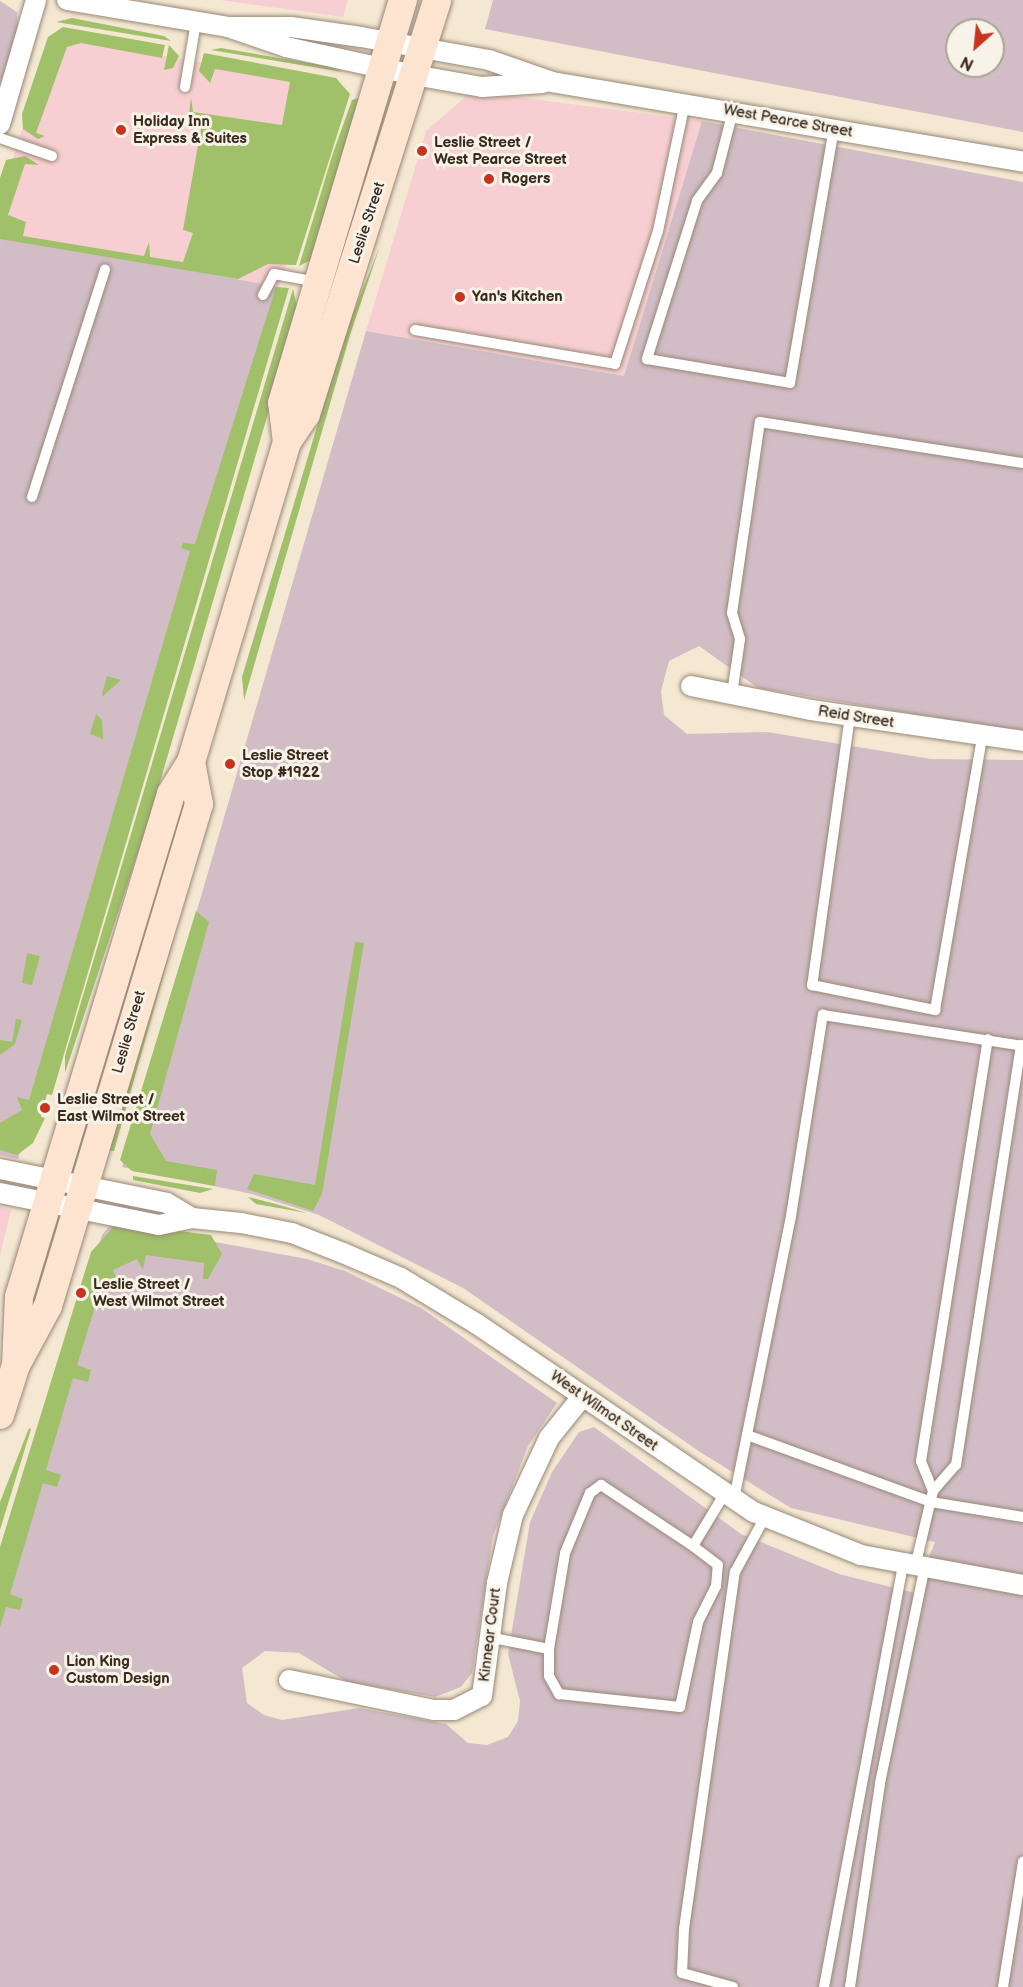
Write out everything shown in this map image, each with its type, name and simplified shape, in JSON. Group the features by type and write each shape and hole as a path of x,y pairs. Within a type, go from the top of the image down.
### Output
{"main road":[{"name":"Leslie Street","path":"287,442 282,403 403,0"},
{"name":"Leslie Street","path":"16,1365 19,1298 171,794 191,762 287,442 306,414 437,0"},
{"name":"Leslie Street","path":"0,1415 16,1365 48,1306 199,804 191,762"}],"street":[{"path":"0,124 36,0"},
{"name":"West Pearce Street","path":"75,1 228,27 291,27 417,63 482,87 552,82"},
{"name":"West Pearce Street","path":"417,63 489,60 552,82 734,111 1023,162"},
{"name":"Reid Street","path":"691,686 850,716 982,737 1023,741"},
{"path":"0,1169 51,1190"},
{"path":"0,1193 51,1190"},
{"name":"West Wilmot Street","path":"51,1190 167,1203 192,1218 292,1233 400,1278 729,1496 808,1538 914,1567 1023,1585"},
{"name":"Kinnear Court","path":"290,1680 454,1710 482,1696 493,1638 497,1583 513,1515 549,1438 582,1397"}],"lane":[{"path":"185,87 196,22"},
{"path":"415,330 615,364 658,231 685,103"},
{"path":"734,111 717,174 697,201 647,359 790,383 834,129"},
{"path":"0,138 52,156"},
{"path":"32,497 105,269"},
{"path":"263,295 274,274 319,283"},
{"path":"732,694 740,639 732,613 760,422 1023,464"},
{"path":"850,716 812,985 935,1010 982,737"},
{"path":"693,1546 729,1496 747,1435 791,1216 823,1015 1022,1045 957,1465 932,1497 914,1567 824,1987"},
{"path":"932,1497 921,1461 988,1039"},
{"path":"747,1435 932,1497 1023,1517"},
{"path":"601,1485 693,1546 718,1565 716,1586 698,1622 680,1707 560,1694 549,1676 549,1649 565,1553 590,1493 601,1485"},
{"path":"733,1987 682,1973 684,1940 735,1572 765,1517"},
{"path":"850,1987 914,1567"},
{"path":"493,1638 549,1649"},
{"path":"1003,1987 1023,1862"}],"shaded area":[{"path":"220,0 348,0 343,17"},
{"path":"493,0 1023,0 1023,132 485,29"},
{"path":"0,1 17,12 18,30 0,84"},
{"path":"52,37 341,86 279,287 0,234 0,198"},
{"path":"472,91 702,121 624,376 366,331 426,131"},
{"path":"702,121 1023,182 1023,732 758,688 699,646 669,661 661,691 664,715 687,734 767,732 931,759 1023,760 1023,1987 0,1987 0,1580 102,1235 112,1223 307,1259 345,1271 421,1308 557,1403 528,1446 493,1536 472,1673 461,1687 435,1697 347,1682 299,1653 265,1651 242,1668 247,1703 264,1715 282,1720 359,1708 446,1724 468,1743 487,1745 508,1737 518,1721 520,1701 508,1654 530,1522 552,1472 579,1432 594,1427 741,1534 839,1574 915,1593 935,1542 791,1508 700,1452 463,1288 319,1215 252,1194 122,1167 366,331 624,376"},
{"path":"0,234 279,287 18,1159 0,1155"},
{"path":"0,1207 11,1210 0,1256"}],"green space":[{"path":"72,18 164,36 171,41 56,22"},
{"path":"63,27 165,45 162,58 81,43 67,47 36,133 45,136 38,139 23,129 22,114 48,37"},
{"path":"169,45 179,56 173,68 164,70"},
{"path":"221,48 331,67 343,72 211,50"},
{"path":"204,53 336,78 350,94 296,265 268,264 238,279 0,239 0,178 6,160 25,156 39,165 25,164 8,215 26,222 23,236 144,256 149,242 150,257 183,262 193,233 183,230 203,117 189,114 191,97 193,112 282,125 290,82 215,69 210,83 199,71"},
{"path":"360,98 313,259 299,266 332,156 352,100"},
{"path":"380,246 350,335 244,700 242,677 345,333"},
{"path":"276,287 289,288 52,1095 47,1094 41,1117 45,1118 33,1143 17,1155 0,1150 0,1123 22,1110 17,1097 29,1100 190,551 181,548 183,543 195,544"},
{"path":"293,289 298,311 150,816 65,1073 65,1056"},
{"path":"107,676 121,680 103,696 102,694"},
{"path":"96,714 102,720 103,739 90,734"},
{"path":"183,905 114,1151 108,1150"},
{"path":"196,911 209,922 150,1134 166,1161 217,1170 215,1186 132,1171 120,1160"},
{"path":"355,942 364,943 322,1194 313,1211 247,1189 254,1174 315,1185"},
{"path":"27,953 40,956 32,985 22,983"},
{"path":"16,1019 22,1020 15,1044 0,1055 0,1040 12,1042"},
{"path":"133,1176 213,1189 200,1193 133,1180"},
{"path":"248,1197 276,1204 307,1213 256,1204"},
{"path":"117,1223 211,1235 222,1254 208,1279 203,1279 204,1263 146,1255 143,1270 137,1259 113,1270 118,1284 103,1281 77,1365 91,1370 88,1382 73,1378 46,1470 61,1475 57,1487 43,1483 10,1594 23,1599 20,1610 6,1607 0,1627 0,1547 91,1252"},
{"path":"29,1428 31,1429 0,1530 0,1502"}],"place":[{"name":"Holiday Inn Express & Suites","path":"121,130"},
{"name":"Leslie Street / West Pearce Street","path":"422,151"},
{"name":"Rogers","path":"489,179"},
{"name":"Yan's Kitchen","path":"460,297"},
{"name":"Leslie Street Stop #1922","path":"230,764"},
{"name":"Leslie Street / East Wilmot Street","path":"45,1108"},
{"name":"Leslie Street / West Wilmot Street","path":"81,1293"},
{"name":"Lion King Custom Design","path":"54,1670"}]}
